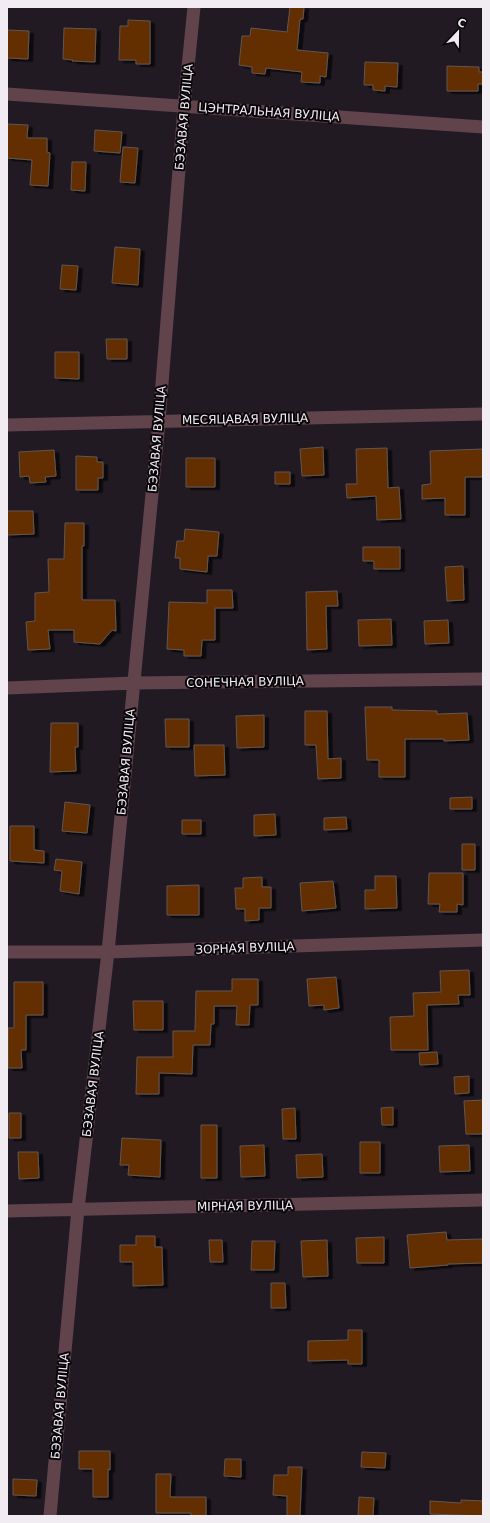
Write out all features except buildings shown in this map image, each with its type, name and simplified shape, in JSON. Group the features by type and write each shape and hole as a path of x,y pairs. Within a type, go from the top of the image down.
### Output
{"street":[{"name":"БЭЗАВАЯ ВУЛІЦА","path":"50,1516 78,1209 108,952 134,683 159,421 184,106 194,7"},
{"name":"ЦЭНТРАЛЬНАЯ ВУЛІЦА","path":"7,94 483,127"},
{"name":"МЕСЯЦАВАЯ ВУЛІЦА","path":"7,425 483,414"},
{"name":"СОНЕЧНАЯ ВУЛІЦА","path":"7,688 134,683 483,679"},
{"name":"ЗОРНАЯ ВУЛІЦА","path":"7,952 108,952 483,940"},
{"name":"МІРНАЯ ВУЛІЦА","path":"7,1211 483,1200"}]}
